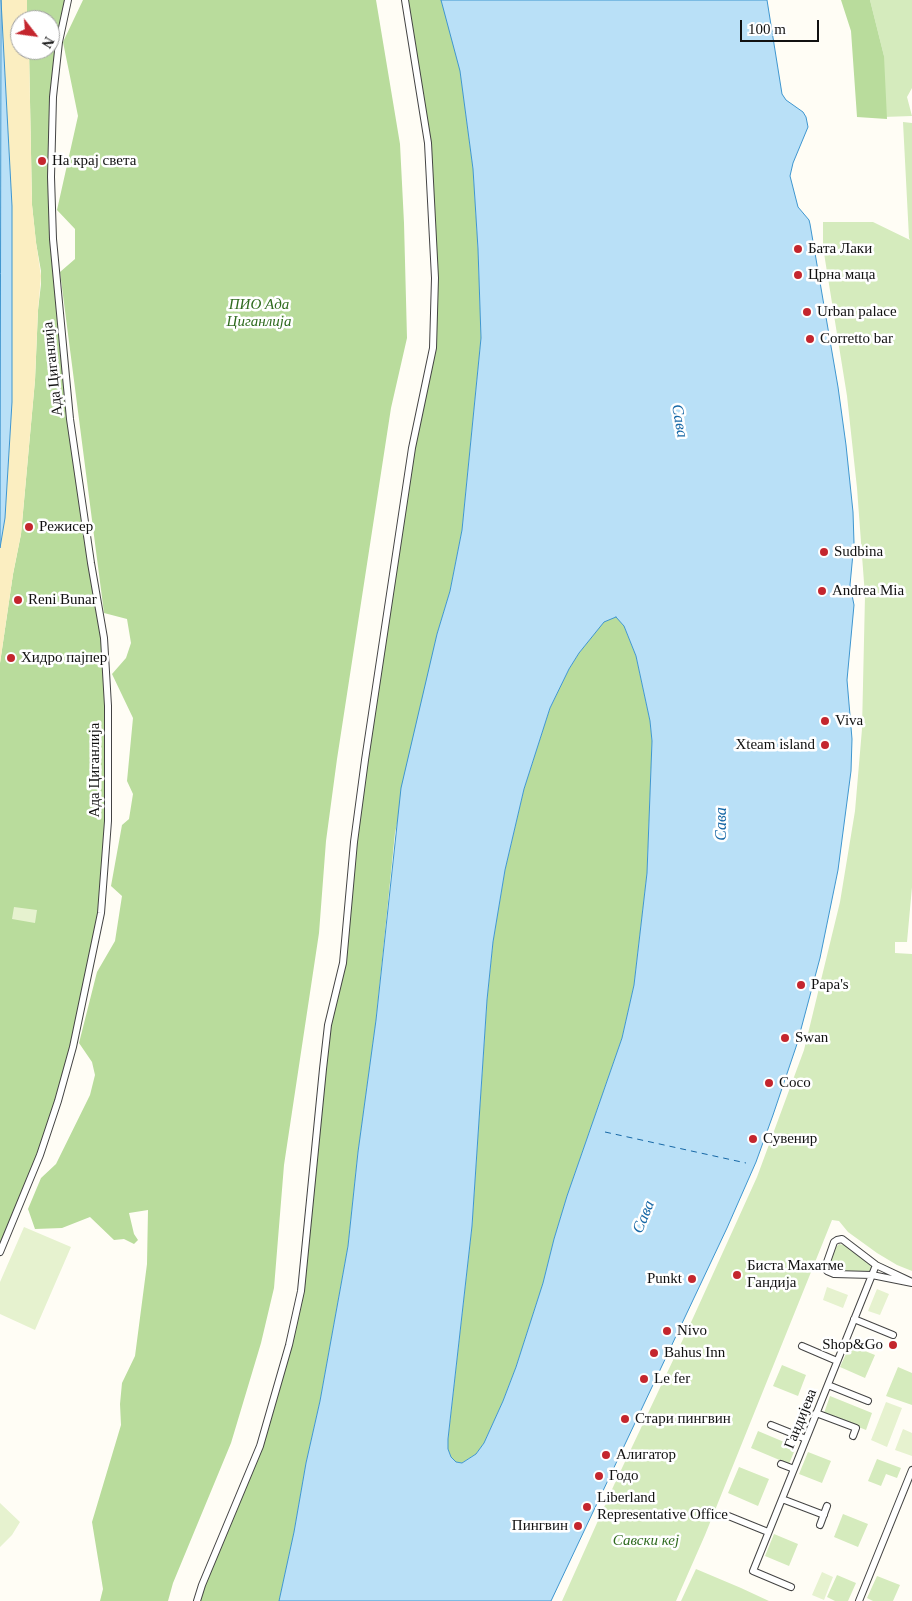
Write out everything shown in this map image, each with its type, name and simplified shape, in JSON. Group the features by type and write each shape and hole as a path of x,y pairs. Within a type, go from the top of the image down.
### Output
{"street":[{"name":"Ада Циганлија","path":"0,1252 40,1156 73,1047 101,913 108,821 108,706 104,638 70,419 52,213 52,125 59,42 68,0"},
{"path":"197,1601 260,1446 289,1346 301,1291 328,1025 343,964 354,842 365,760 412,448 433,348 435,278 428,143 404,0"},
{"path":"842,1239 876,1265 912,1283 872,1275 830,1273 826,1267 833,1245 837,1240 842,1239"},
{"name":"Гандијева","path":"791,1586 753,1571 876,1265"},
{"path":"854,1319 893,1335"},
{"path":"802,1346 837,1361"},
{"path":"828,1385 868,1400"},
{"path":"816,1413 856,1428 853,1436"},
{"path":"772,1426 806,1439"},
{"path":"781,1464 794,1469"},
{"path":"859,1601 912,1470"},
{"path":"782,1499 824,1515"},
{"path":"820,1525 827,1506"},
{"path":"726,1515 768,1532"}],"green space":[{"path":"27,0 68,0 60,37 60,10 27,10"},
{"name":"ПИО Ада Циганлија","path":"83,0 376,0 400,144 407,338 391,408 337,759 326,841 319,933 284,1165 274,1288 261,1343 231,1443 173,1583 168,1601 100,1601 103,1589 92,1522 121,1425 122,1383 135,1356 147,1264 148,1210 129,1213 134,1234 138,1240 134,1244 124,1239 114,1240 90,1217 62,1228 35,1229 28,1209 41,1178 56,1164 90,1095 95,1075 92,1062 79,1043 97,972 115,941 122,896 111,886 122,825 129,819 133,794 127,781 133,718 112,674 126,658 131,643 127,619 104,613 60,272 75,259 75,229 57,210 78,116 63,42"},
{"path":"405,0 441,0 459,62 473,169 481,338 462,530 450,591 437,634 395,833 376,1020 358,1152 348,1246 320,1401 279,1601 197,1601 260,1446 301,1291 323,1069 343,963 354,842 412,448 433,348 435,278 428,143"},
{"path":"841,0 870,0 884,56 887,119 857,117 851,31"},
{"path":"870,0 912,0 912,88 907,97 912,116 883,117 884,56"},
{"path":"29,60 58,60 51,177 70,419 104,638 108,821 100,916 58,1101 0,1252 0,663 21,534 35,380 41,271 32,205"},
{"name":"Савски кеј","path":"903,122 912,123 912,887 907,942 895,942 895,953 912,954 912,1271 897,1265 877,1253 848,1232 839,1221 832,1220 705,1535 676,1601 562,1601 757,1177 804,1050 840,902 855,811 862,729 865,596 857,488 847,396 823,247 823,222 873,222 910,240"},
{"path":"616,616 624,626 636,656 650,721 652,741 647,873 634,985 622,1038 567,1196 543,1283 516,1367 484,1443 476,1454 462,1463 456,1462 451,1457 448,1449 448,1439 472,1226 487,1000 493,942 505,870 524,789 550,708 579,653 604,621"},
{"path":"14,907 37,910 35,923 12,919"},
{"path":"24,1227 71,1247 35,1330 0,1314 0,1282"},
{"path":"839,1244 845,1245 870,1263 870,1271 836,1271 832,1269 830,1263"},
{"path":"827,1287 848,1295 843,1308 823,1300"},
{"path":"877,1289 889,1294 880,1315 868,1311"},
{"path":"850,1345 875,1355 865,1378 840,1367"},
{"path":"782,1365 806,1375 798,1396 773,1386"},
{"path":"898,1367 912,1373 912,1405 886,1396"},
{"path":"830,1396 872,1413 866,1430 824,1413"},
{"path":"886,1402 902,1408 887,1447 871,1440"},
{"path":"903,1429 912,1433 912,1456 895,1450"},
{"path":"758,1431 796,1447 789,1464 751,1448"},
{"path":"808,1452 831,1461 822,1483 799,1474"},
{"path":"877,1459 901,1468 897,1478 886,1474 881,1486 868,1481"},
{"path":"739,1467 769,1479 758,1506 728,1493"},
{"path":"0,1503 20,1522 12,1535 0,1547"},
{"path":"843,1514 868,1524 858,1547 834,1537"},
{"path":"774,1534 798,1544 789,1566 765,1556"},
{"path":"696,1569 741,1588 769,1601 681,1601"},
{"path":"822,1572 833,1577 824,1600 812,1595"},
{"path":"837,1575 856,1583 848,1601 835,1601 827,1597"},
{"path":"877,1576 900,1585 893,1601 873,1601 867,1598"}],"sand":[{"path":"1,0 27,0 27,10 10,10 10,60 29,60 32,205 41,276 35,380 21,534 0,663 0,548 5,518 12,402 12,206"}],"water":[{"path":"1,0 12,206 12,402 5,518 0,548"},
{"name":"Сава","path":"441,0 767,0 782,94 786,100 803,112 808,127 793,163 790,176 798,207 810,224 846,445 853,512 854,543 850,585 854,605 847,680 852,739 851,771 838,870 820,958 797,1044 773,1115 756,1162 727,1228 551,1601 279,1601 320,1401 348,1246 358,1152 376,1020 401,788 437,634 450,591 462,530 481,338 473,169 460,71","holes":["616,617 624,626 636,656 650,721 652,741 647,873 634,985 622,1038 567,1196 543,1283 516,1367 484,1443 476,1454 462,1463 456,1462 451,1457 448,1449 448,1439 472,1226 487,1000 493,942 505,870 524,789 550,708 569,669 579,653 604,622"]}],"ferry route":[{"path":"605,1132 746,1163"}],"place":[{"name":"На крај света","path":"42,161"},
{"name":"Бата Лаки","path":"798,249"},
{"name":"Црна маца","path":"798,275"},
{"name":"Urban palace","path":"807,312"},
{"name":"Corretto bar","path":"810,339"},
{"name":"Режисер","path":"29,527"},
{"name":"Sudbina","path":"824,552"},
{"name":"Andrea Mia","path":"822,591"},
{"name":"Reni Bunar","path":"18,600"},
{"name":"Хидро пајпер","path":"11,658"},
{"name":"Viva","path":"825,721"},
{"name":"Xteam island","path":"825,745"},
{"name":"Papa's","path":"801,985"},
{"name":"Swan","path":"785,1038"},
{"name":"Coco","path":"769,1083"},
{"name":"Сувенир","path":"753,1139"},
{"name":"Биста Махатме Гандија","path":"737,1275"},
{"name":"Punkt","path":"692,1279"},
{"name":"Nivo","path":"667,1331"},
{"name":"Shop&Go","path":"893,1345"},
{"name":"Bahus Inn","path":"654,1353"},
{"name":"Le fer","path":"644,1379"},
{"name":"Стари пингвин","path":"625,1419"},
{"name":"Алигатор","path":"606,1455"},
{"name":"Годо","path":"599,1476"},
{"name":"Liberland Representative Office","path":"587,1507"},
{"name":"Пингвин","path":"578,1526"}]}
